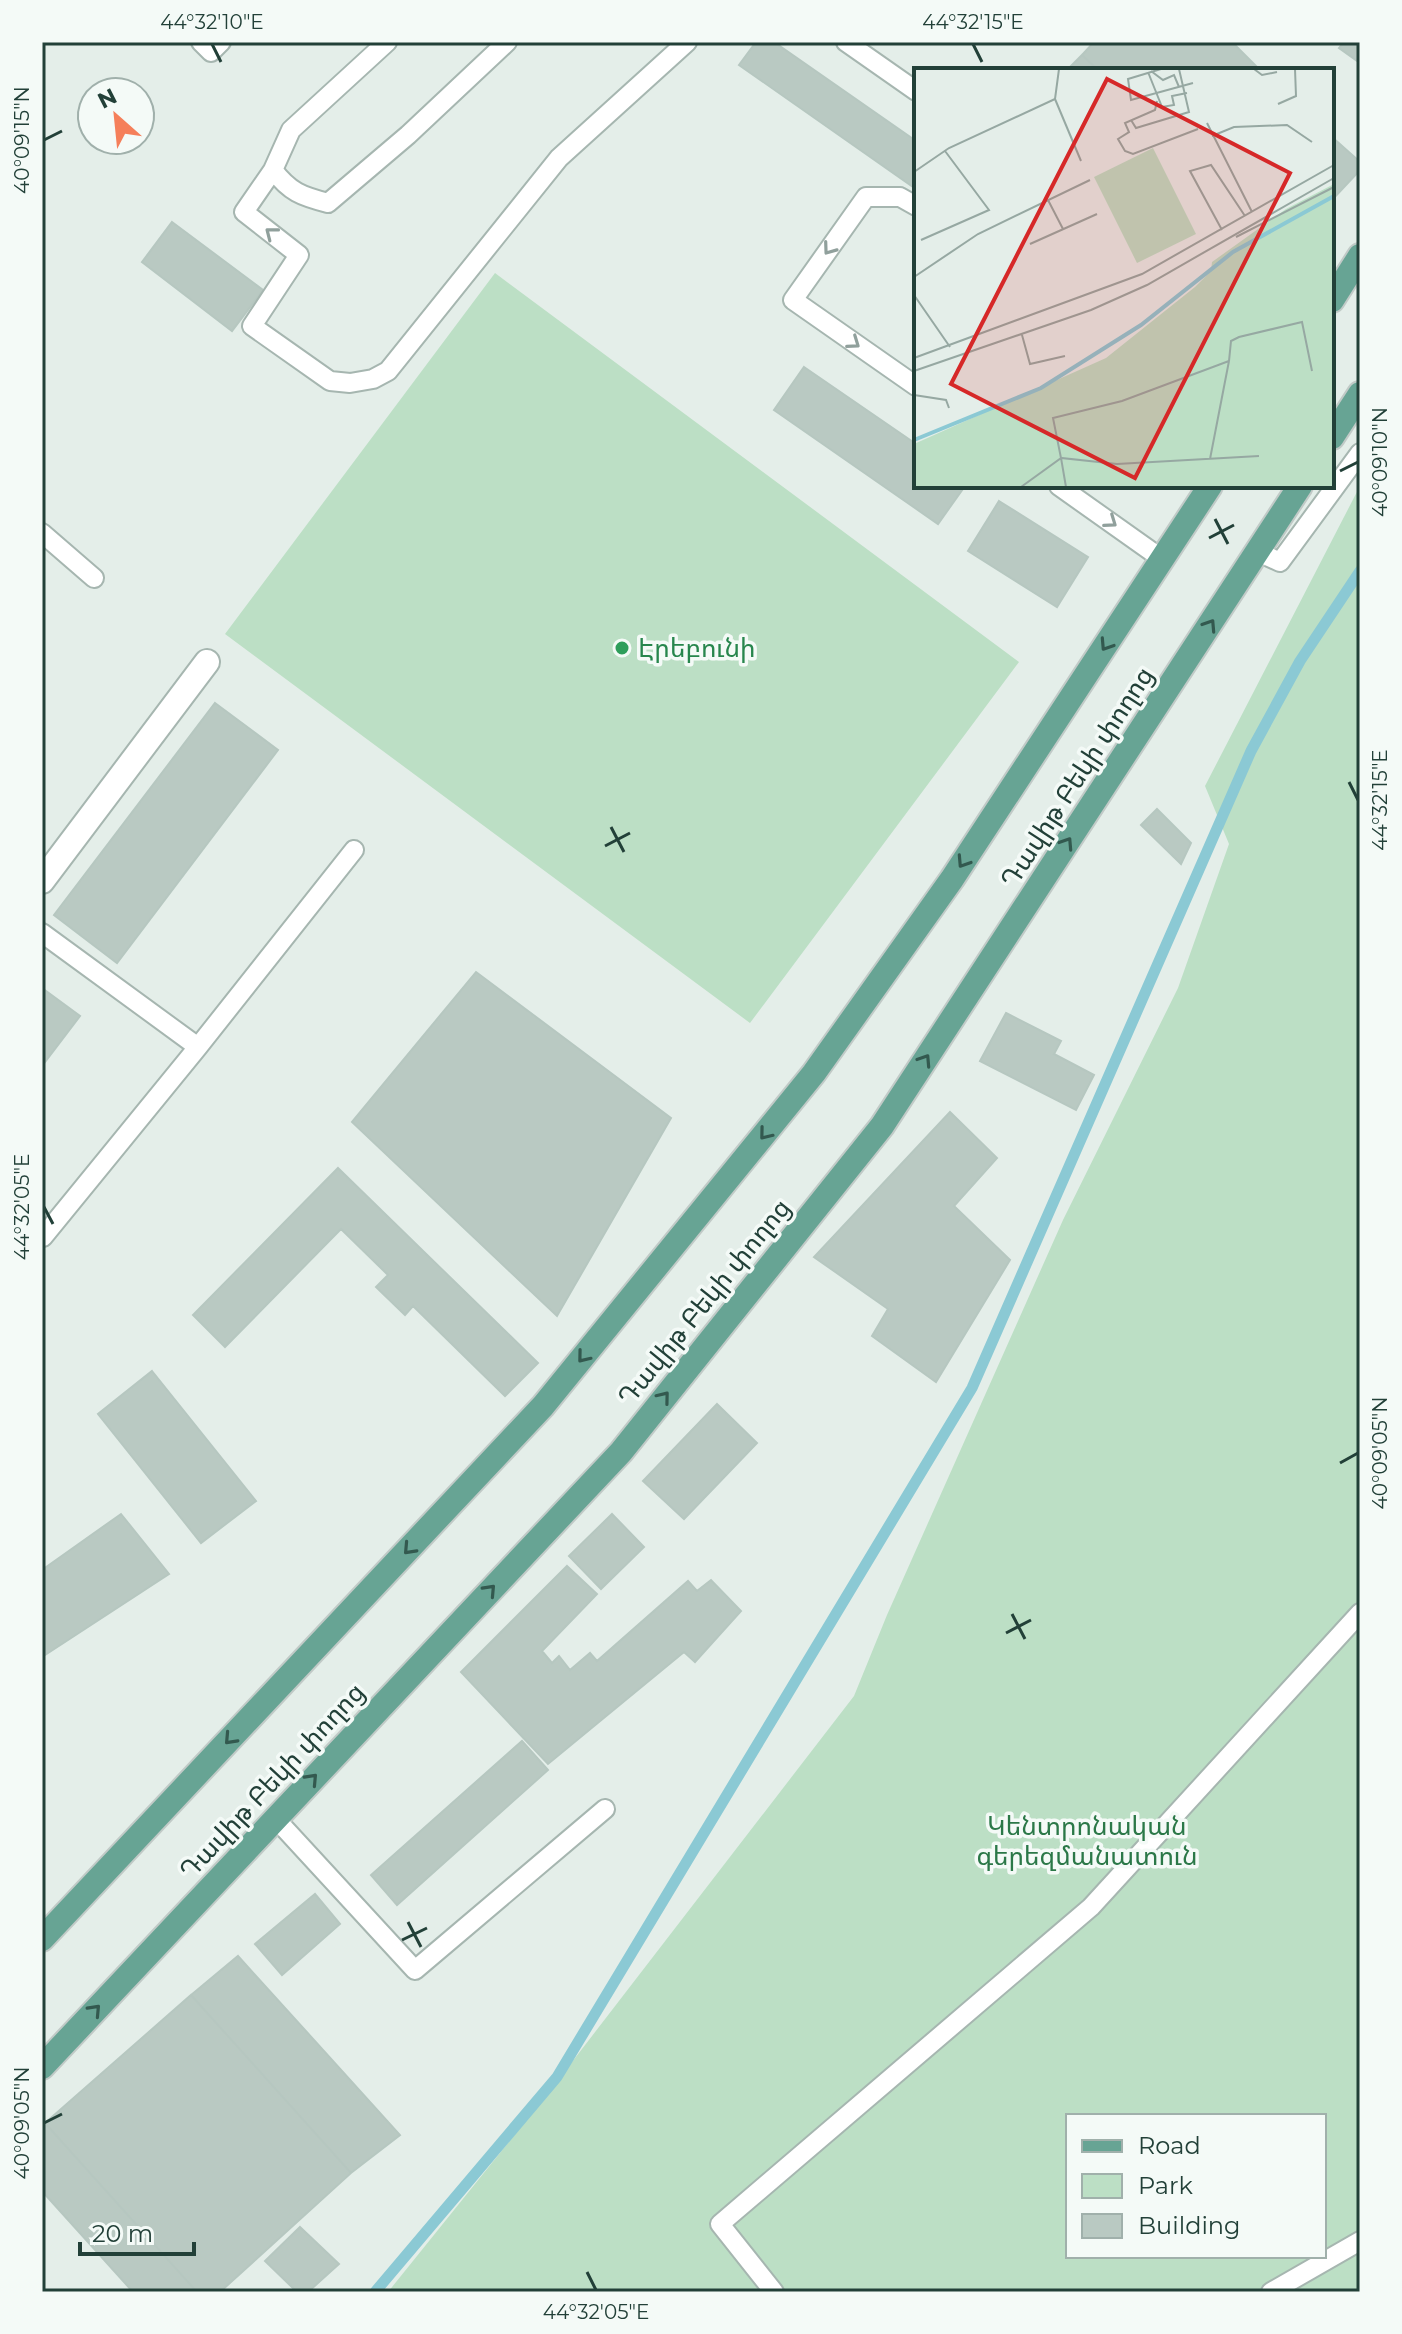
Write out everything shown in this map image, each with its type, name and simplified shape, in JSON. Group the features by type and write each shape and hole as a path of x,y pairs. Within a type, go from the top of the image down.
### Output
{"main road":[{"path":"1334,297 1360,256"},
{"path":"1334,434 1360,394"},
{"name":"Դավիթ Բեկի փողոց","path":"42,1939 543,1406 814,1073 952,879 1209,488"},
{"name":"Դավիթ Բեկի փողոց","path":"42,2067 621,1452 882,1126 1299,488"}],"street":[{"path":"42,881 207,662"}],"lane":[{"path":"201,42 211,52 221,42"},
{"path":"387,42 291,130 273,170 244,212 299,255 252,326 330,381 350,383 373,379 388,371 559,158 687,42"},
{"path":"273,170 285,186 303,197 328,203 408,135 507,42"},
{"path":"846,42 914,90"},
{"path":"914,205 900,197 866,197 793,300 914,385"},
{"path":"1258,552 1280,562 1360,453"},
{"path":"1062,488 1162,559"},
{"path":"42,533 94,578"},
{"path":"43,1237 354,850"},
{"path":"42,933 198,1047"},
{"path":"774,2292 720,2224 1091,1907 1360,1613"},
{"path":"275,1818 415,1970 605,1809"},
{"path":"1271,2292 1360,2241"}],"green space":[{"name":"Էրեբունի","path":"495,273 1019,662 750,1023 225,634"},
{"name":"Կենտրոնական գերեզմանատուն","path":"1360,486 1360,2292 388,2292 545,2097 854,1696 1063,1220 1178,988 1229,844 1205,786"}],"building":[{"path":"756,42 774,42 914,140 914,188 739,65"},
{"path":"1094,42 1232,42 1258,68 1096,68 1082,55"},
{"path":"1344,42 1360,42 1360,63 1339,48"},
{"path":"1082,55 1096,68 1069,68"},
{"path":"1334,139 1360,162 1360,170 1334,198"},
{"path":"172,222 263,290 232,331 142,262"},
{"path":"804,367 914,443 914,488 964,488 938,524 774,410"},
{"path":"999,501 1088,557 1057,607 968,551"},
{"path":"215,703 278,750 117,963 54,915"},
{"path":"1157,809 1191,843 1181,864 1141,825"},
{"path":"476,972 671,1118 557,1316 352,1122"},
{"path":"42,988 80,1016 42,1066"},
{"path":"1006,1013 1061,1041 1054,1054 1094,1075 1076,1110 980,1061"},
{"path":"950,1112 997,1158 954,1206 1010,1260 936,1382 872,1336 888,1309 814,1257"},
{"path":"338,1168 538,1363 505,1396 413,1306 405,1315 376,1287 388,1275 341,1229 225,1347 193,1315"},
{"path":"152,1371 256,1501 201,1543 98,1414"},
{"path":"717,1404 757,1443 684,1519 643,1481"},
{"path":"121,1514 169,1574 42,1657 42,1570"},
{"path":"612,1514 644,1547 601,1589 569,1556"},
{"path":"567,1566 597,1594 542,1651 552,1663 559,1656 570,1670 590,1653 597,1661 688,1581 697,1591 711,1580 741,1611 695,1662 684,1652 548,1764 461,1672"},
{"path":"522,1741 548,1770 397,1905 371,1875"},
{"path":"315,1894 340,1924 282,1975 255,1944"},
{"path":"238,1956 400,2135 351,2173 191,1995"},
{"path":"191,1995 351,2173 220,2292 197,2292 45,2123"},
{"path":"45,2123 197,2292 133,2292 42,2191 42,2125"},
{"path":"300,2227 339,2264 308,2292 297,2292 265,2261"}],"waterway":[{"path":"375,2292 557,2077 972,1388 1251,751 1300,661 1360,571"}],"place":[{"name":"Էրեբունի","path":"622,648"}]}
